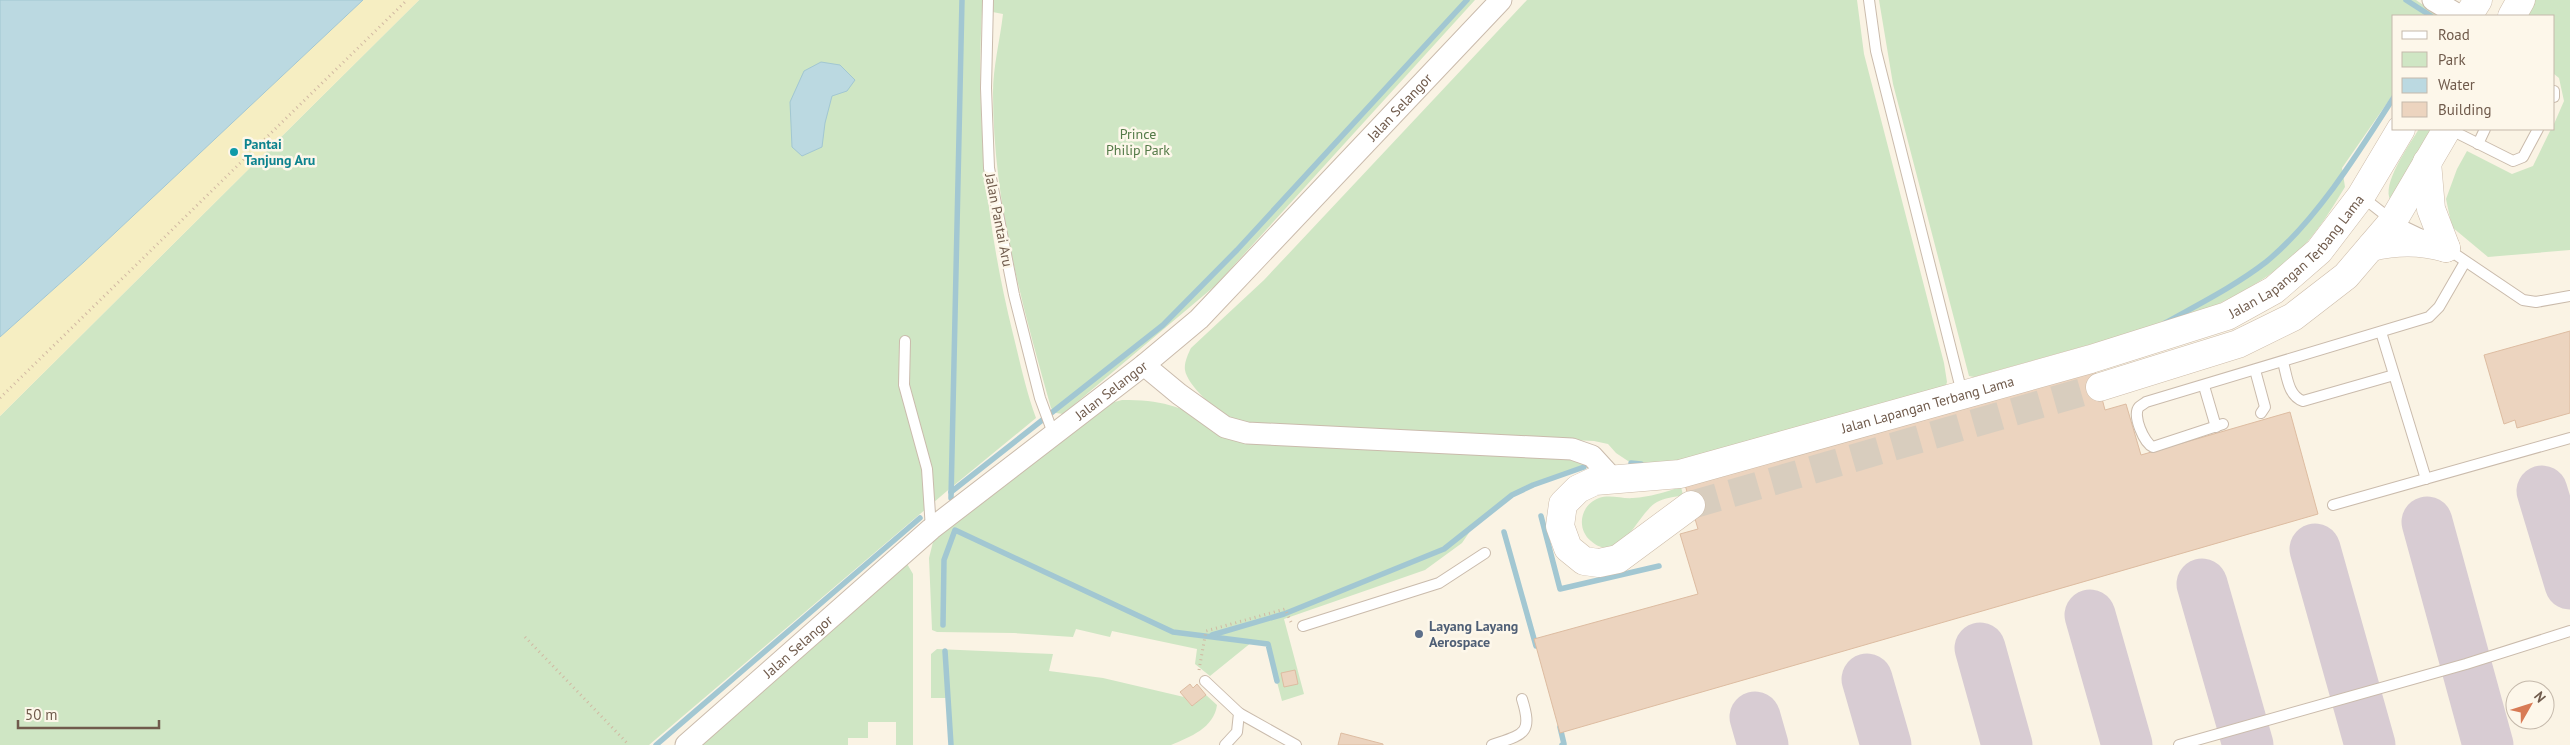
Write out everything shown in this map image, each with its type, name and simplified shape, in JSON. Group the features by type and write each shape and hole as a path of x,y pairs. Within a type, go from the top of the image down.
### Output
{"main road":[{"path":"2469,15 2478,0"},
{"path":"2513,15 2521,0"},
{"name":"Jalan Lapangan Terbang Lama","path":"1691,505 1618,559 1599,563 1584,561 1568,548 1560,526 1563,504 1578,489 1595,481 1680,474 1962,396 2145,343 2227,316 2274,290 2319,251 2360,196 2400,130"},
{"path":"2100,387 2238,344 2293,318 2346,276 2393,221 2447,130"},
{"path":"2427,162 2431,209 2456,255"},
{"path":"2371,247 2399,241 2424,242 2456,255"}],"street":[{"name":"Jalan Selangor","path":"686,745 931,528 1144,365 1199,319 1248,270 1501,0"},
{"path":"2433,0 2458,15"},
{"path":"1144,365 1225,427 1247,433 1572,449 1592,456 1613,479"}],"lane":[{"name":"Jalan Pantai Aru","path":"988,0 986,88 989,168 1014,295 1040,398 1053,433"},
{"path":"1869,0 1876,51 1962,396"},
{"path":"2450,130 2513,161 2518,160 2528,149 2538,130"},
{"path":"2478,144 2485,130"},
{"path":"2360,196 2393,221 2456,255 2523,300 2536,302 2570,296"},
{"path":"2204,386 2219,425 2153,447 2147,444 2143,438 2137,413 2140,406 2255,370 2429,317 2439,308 2456,255"},
{"path":"2381,332 2426,479"},
{"path":"905,341 904,386 927,469 931,528"},
{"path":"2283,362 2292,393 2297,399 2304,401 2394,375"},
{"path":"2255,370 2265,407 2260,413"},
{"path":"2333,505 2570,438"},
{"path":"1303,626 1439,583 1485,552"},
{"path":"2179,745 2466,664 2570,631"},
{"path":"1201,679 1239,713 1296,745"},
{"path":"1492,745 1521,734 1526,728 1528,718 1522,699"},
{"path":"1226,745 1237,732 1239,713"}],"path":[{"path":"0,398 406,0"},
{"path":"1201,679 1206,631 1285,609 1287,616"},
{"path":"525,637 629,745"}],"green space":[{"name":"Prince Philip Park","path":"419,0 1475,0 1216,285 1063,414 1056,413 1051,408 1030,331 1011,252 998,173 994,133 993,83 1003,14 982,10 982,133 990,213 1004,293 1023,376 1036,418 947,491 649,745 0,745 0,416"},
{"path":"1527,0 1857,0 1864,54 1944,363 1947,382 1945,388 1674,463 1631,463 1616,453 1608,444 1594,441 1257,425 1230,418 1211,404 1191,383 1187,376 1185,364 1191,348 1264,280"},
{"path":"1879,0 2416,0 2438,15 2392,15 2392,96 2342,168 2345,187 2332,208 2308,241 2283,265 2239,293 2192,316 1974,377 1969,376 1893,84"},
{"path":"2534,0 2570,0 2570,250 2488,257 2452,227 2446,199 2457,169 2467,151 2512,174 2533,166 2551,130 2555,130 2555,122 2564,101 2559,78 2555,75 2555,15 2526,15"},
{"path":"2418,130 2433,130 2391,201 2389,185 2403,154"},
{"path":"1122,400 1148,401 1170,405 1191,413 1213,426 1564,456 1583,461 1584,467 1533,485 1512,495 1475,524 1462,543 1425,570 1284,619 1304,694 1282,701 1267,644 1252,642 1210,676 1195,664 1197,649 1112,631 1110,637 1076,629 1073,637 1014,633 937,632 932,630 929,558 933,542 939,534 1107,404"},
{"path":"1681,487 1683,495 1657,502 1620,543 1611,547 1602,547 1591,541 1583,530 1582,518 1584,512 1593,501 1599,498 1607,496 1639,497"},
{"path":"906,562 913,574 913,745 896,745 896,722 868,722 868,738 848,738 848,745 700,745"},
{"path":"937,649 1053,654 1049,671 1103,678 1184,697 1192,706 1206,695 1217,705 1215,713 1206,726 1193,735 1171,745 951,745 948,698 931,698 931,654"}],"sand":[{"name":"Pantai Tanjung Aru","path":"363,0 419,0 0,416 0,337 84,262"}],"water":[{"path":"0,0 363,0 84,262 0,337"},
{"path":"821,62 840,65 855,80 847,91 832,96 825,123 822,147 802,156 792,147 790,102 804,71"}],"building":[{"path":"2570,331 2570,413 2517,428 2515,420 2504,424 2484,355"},
{"path":"2093,364 2105,410 2126,404 2141,455 2290,412 2318,514 1560,733 1534,639 1698,594 1680,534 1698,529 1683,478"},
{"path":"1295,670 1298,684 1284,687 1281,673"},
{"path":"1190,684 1193,688 1197,684 1206,695 1192,706 1180,692"},
{"path":"1341,733 1383,744 1383,745 1338,745"}],"waterway":[{"path":"951,498 962,0"},
{"path":"951,492 1163,325 1237,250 1467,0"},
{"path":"2406,0 2429,15"},
{"path":"2165,323 2242,279 2266,262 2284,245 2302,227 2336,185 2392,100"},
{"path":"1631,463 1641,464"},
{"path":"1212,635 1284,614 1444,549 1512,495 1533,485 1584,467"},
{"path":"1541,516 1560,589 1659,566"},
{"path":"656,745 920,518"},
{"path":"943,625 944,560 955,530 1173,632 1268,644 1277,681"},
{"path":"1504,532 1536,646"},
{"path":"945,651 951,745"},
{"path":"1560,727 1564,744 1562,745"}],"taxiway":[{"path":"2542,491 2570,584"},
{"path":"2427,522 2488,745"},
{"path":"2315,549 2370,745"},
{"path":"2202,584 2248,745"},
{"path":"2090,615 2127,745"},
{"path":"1980,648 2007,745"},
{"path":"1867,679 1886,745"},
{"path":"1755,717 1763,745"}],"tunnel":[{"path":"1691,505 2100,387"}],"place":[{"name":"Pantai Tanjung Aru","path":"234,152"},
{"name":"Layang Layang Aerospace","path":"1419,634"}]}
